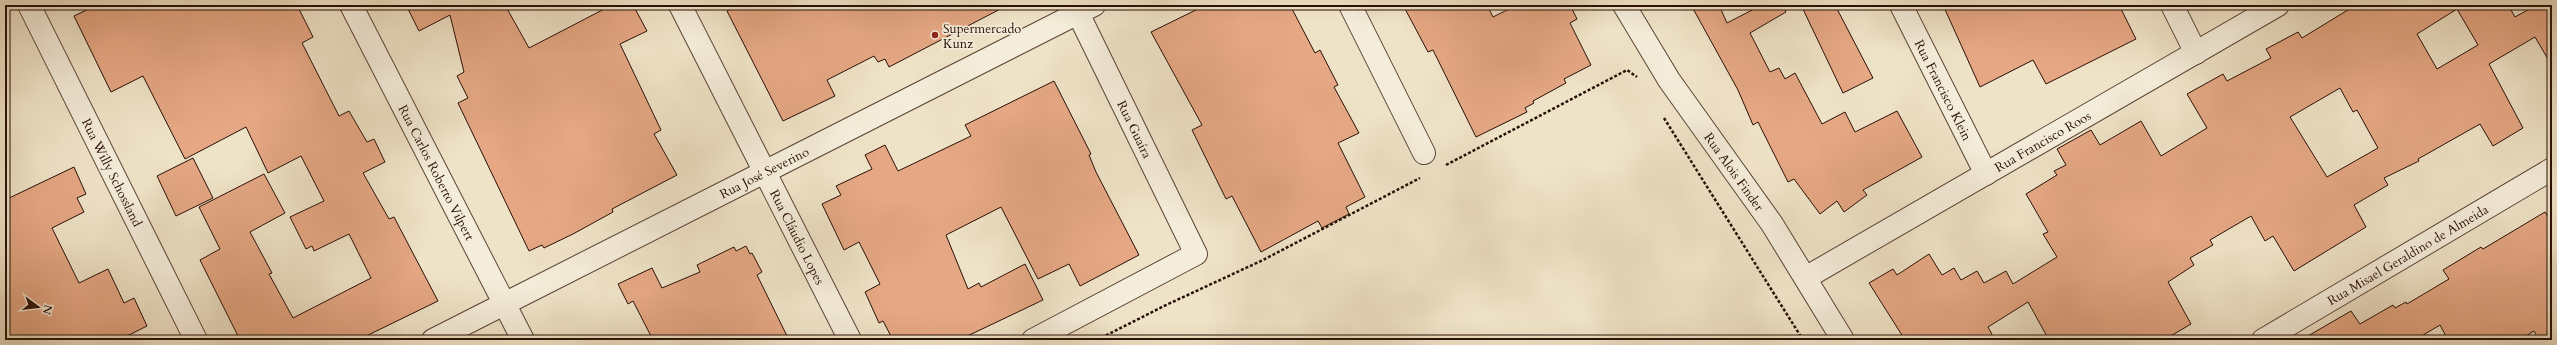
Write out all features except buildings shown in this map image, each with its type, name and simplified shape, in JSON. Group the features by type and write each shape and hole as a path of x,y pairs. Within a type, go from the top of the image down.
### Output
{"street":[{"name":"Rua Willy Schossland","path":"29,5 196,340"},
{"name":"Rua Carlos Roberto Vilpert","path":"351,5 523,340"},
{"name":"Rua Cláudio Lopes","path":"680,5 850,340"},
{"path":"1350,5 1424,153"},
{"name":"Rua Alois Finder","path":"1624,5 1669,80 1772,224 1807,277 1843,340"},
{"name":"Rua Francisco Klein","path":"1902,5 1986,174"},
{"path":"2172,5 2196,53"},
{"name":"Rua Francisco Roos","path":"1807,277 2278,5"},
{"name":"Rua José Severino","path":"433,340 1082,8"},
{"name":"Rua Guaíra","path":"1033,340 1196,254 1082,8"},
{"name":"Rua Misael Geraldino de Almeida","path":"2263,340 2552,169"}],"path":[{"path":"1443,166 1627,70 1638,77 1642,84"},
{"path":"1663,117 1803,340"},
{"path":"1097,340 1164,306 1263,260 1422,177"}],"place":[{"name":"Supermercado Kunz","path":"935,35"}]}
